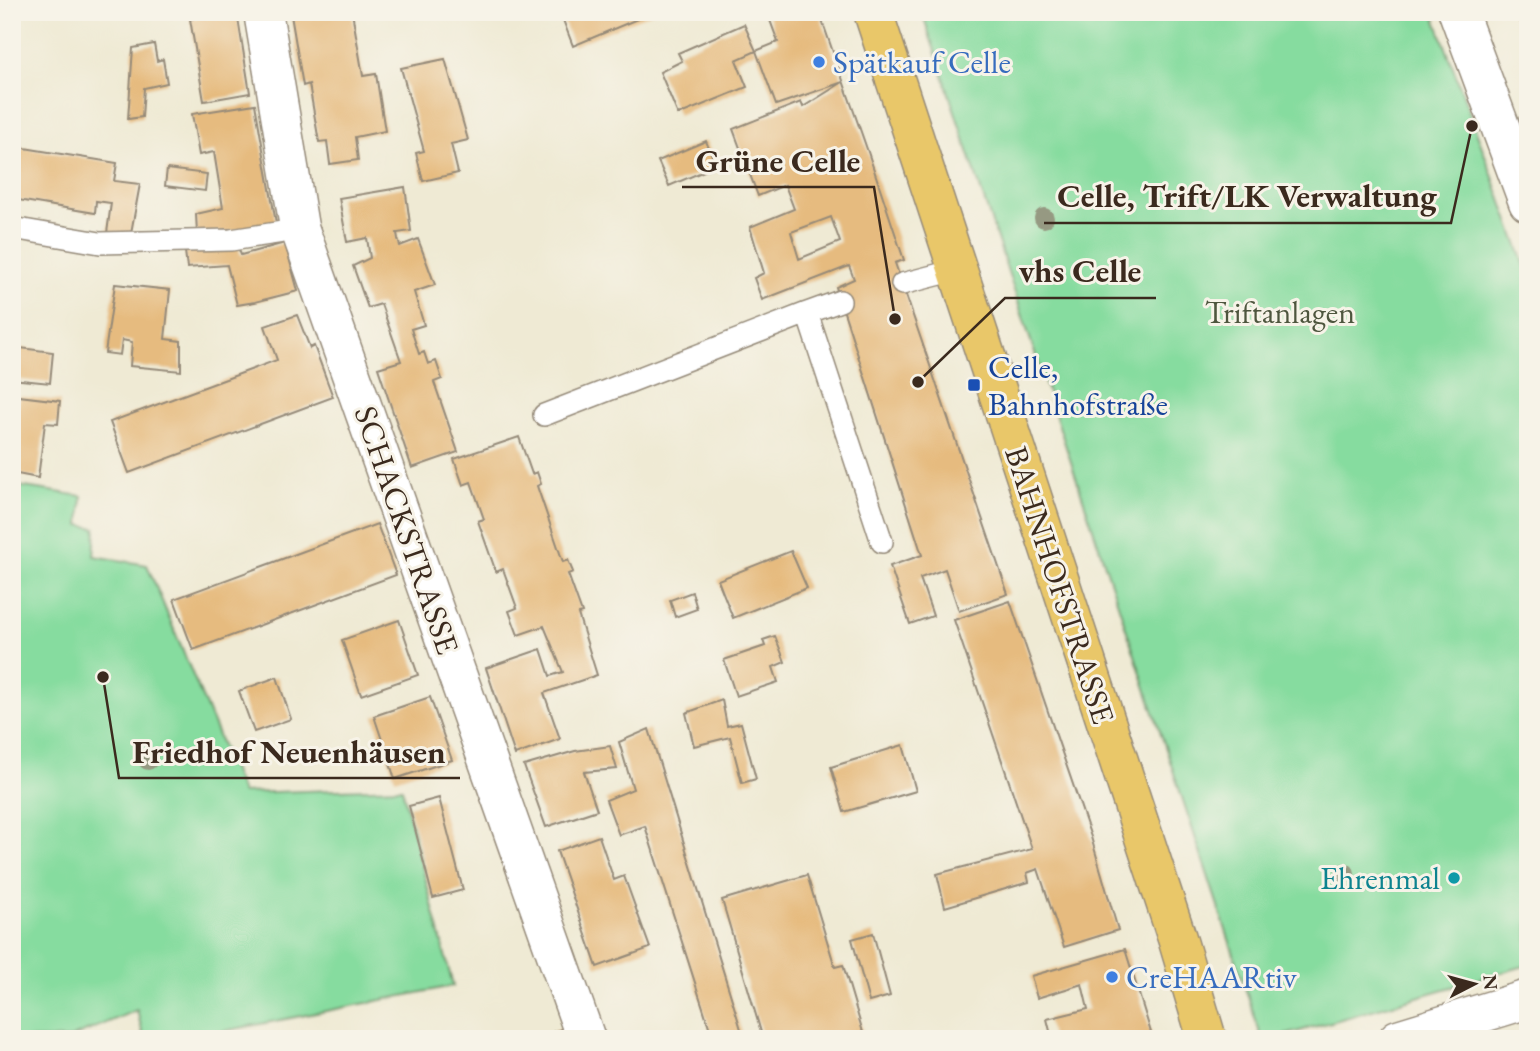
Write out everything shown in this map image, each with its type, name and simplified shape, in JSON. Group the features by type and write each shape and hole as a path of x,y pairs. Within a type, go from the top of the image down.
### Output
{"main road":[{"name":"BAHNHOFSTRASSE","path":"873,12 1173,926 1207,1039"}],"street":[{"name":"SCHACKSTRASSE","path":"263,12 299,227 586,1039"},
{"path":"1458,12 1528,202"},
{"path":"1398,1039 1528,999"}],"lane":[{"path":"12,228 100,243 231,240 283,232"},
{"path":"902,284 956,270"},
{"path":"544,415 840,301"},
{"path":"807,313 882,542"}],"green space":[{"name":"Triftanlagen","path":"922,12 1433,12 1528,274 1528,965 1272,1039 1262,1039"},
{"path":"12,485 82,496 80,525 96,528 94,556 147,565 242,793 402,788 453,986 184,1039 144,1039 137,1010 68,1039 12,1039"}],"building":[{"path":"198,12 237,12 250,93 204,101 190,19 199,17"},
{"path":"305,12 352,12 363,76 376,74 385,131 355,137 358,160 330,164 327,141 319,142 309,84 303,86 291,15"},
{"path":"560,12 654,12 573,46"},
{"path":"767,12 819,12 868,152 904,260 895,263 1008,594 959,611 945,569 920,578 933,616 910,624 890,566 922,555 836,287 854,279 849,266 762,300 754,278 764,273 750,227 794,209 785,185 758,196 733,129 801,102 803,107 843,82 776,105 756,51 778,42","holes":["831,217 840,242 799,259 791,232"]},
{"path":"1517,12 1528,12 1528,40 1527,40"},
{"path":"744,24 756,51 736,60 747,87 678,115 660,72 682,61 678,53"},
{"path":"154,44 157,61 163,59 167,83 144,88 142,117 128,119 133,48"},
{"path":"445,59 468,140 451,144 458,173 423,181 416,153 424,151 401,68"},
{"path":"255,104 276,223 228,232 197,233 196,214 223,208 214,152 199,155 192,114"},
{"path":"706,141 716,166 669,186 658,161"},
{"path":"12,146 117,163 114,181 140,184 131,233 107,233 111,203 96,201 95,213 12,199"},
{"path":"167,169 207,174 205,191 165,186"},
{"path":"405,187 411,231 397,233 400,246 418,239 435,285 414,292 424,325 411,329 419,354 424,352 428,364 436,361 442,379 434,382 458,452 412,468 378,368 401,361 381,304 368,308 353,266 370,258 367,238 347,242 339,198"},
{"path":"285,243 298,291 255,302 237,305 227,265 187,268 185,251 238,247 241,255"},
{"path":"115,284 170,290 165,339 181,341 181,371 130,366 132,342 122,340 120,355 105,353"},
{"path":"297,315 310,348 314,346 333,397 129,473 110,422 277,360 265,326"},
{"path":"12,347 53,352 50,383 12,379"},
{"path":"19,396 60,401 58,424 45,423 38,478 12,473 12,408 18,408"},
{"path":"519,437 532,474 537,472 541,484 537,486 563,562 568,560 573,572 568,574 582,613 578,614 597,675 544,693 560,739 515,755 486,668 541,649 550,676 563,672 544,626 518,635 509,611 517,608 503,569 496,572 478,521 484,519 471,482 463,485 454,459"},
{"path":"377,524 396,575 193,650 174,599"},
{"path":"791,551 807,588 733,618 718,580"},
{"path":"692,592 697,609 675,617 670,600"},
{"path":"1010,601 1091,837 1118,930 1064,947 1038,869 1027,873 1029,882 945,907 937,874 1032,849 954,620"},
{"path":"399,620 418,675 361,695 342,640"},
{"path":"775,636 785,662 773,667 778,682 736,696 724,660 765,646 763,640"},
{"path":"277,677 291,719 254,732 239,691"},
{"path":"430,697 452,760 395,779 374,716"},
{"path":"722,700 727,726 741,723 756,779 742,783 730,737 694,746 686,713"},
{"path":"649,729 744,1039 713,1039 645,826 619,835 606,800 633,789 619,742"},
{"path":"903,745 916,791 844,812 831,767"},
{"path":"610,746 617,769 584,772 597,810 546,827 524,766 575,751"},
{"path":"439,798 463,890 433,898 409,806"},
{"path":"599,836 614,880 624,876 650,948 597,967 557,851"},
{"path":"807,875 835,967 843,965 865,1039 763,1039 722,900"},
{"path":"873,933 890,996 869,1002 852,939"},
{"path":"1125,949 1153,1039 1052,1039 1047,1019 1088,1009 1082,984 1037,998 1031,976"},
{"path":"564,1028 568,1039 535,1039 535,1038"}],"place":[{"name":"Spätkauf Celle","path":"819,62"},
{"name":"Celle, Trift/LK Verwaltung","path":"1472,126"},
{"name":"Grüne Celle","path":"895,319"},
{"name":"vhs Celle","path":"918,382"},
{"name":"Celle, Bahnhofstraße","path":"974,385"},
{"name":"Friedhof Neuenhäusen","path":"103,677"},
{"name":"Ehrenmal","path":"1454,878"},
{"name":"CreHAARtiv","path":"1112,977"}]}
